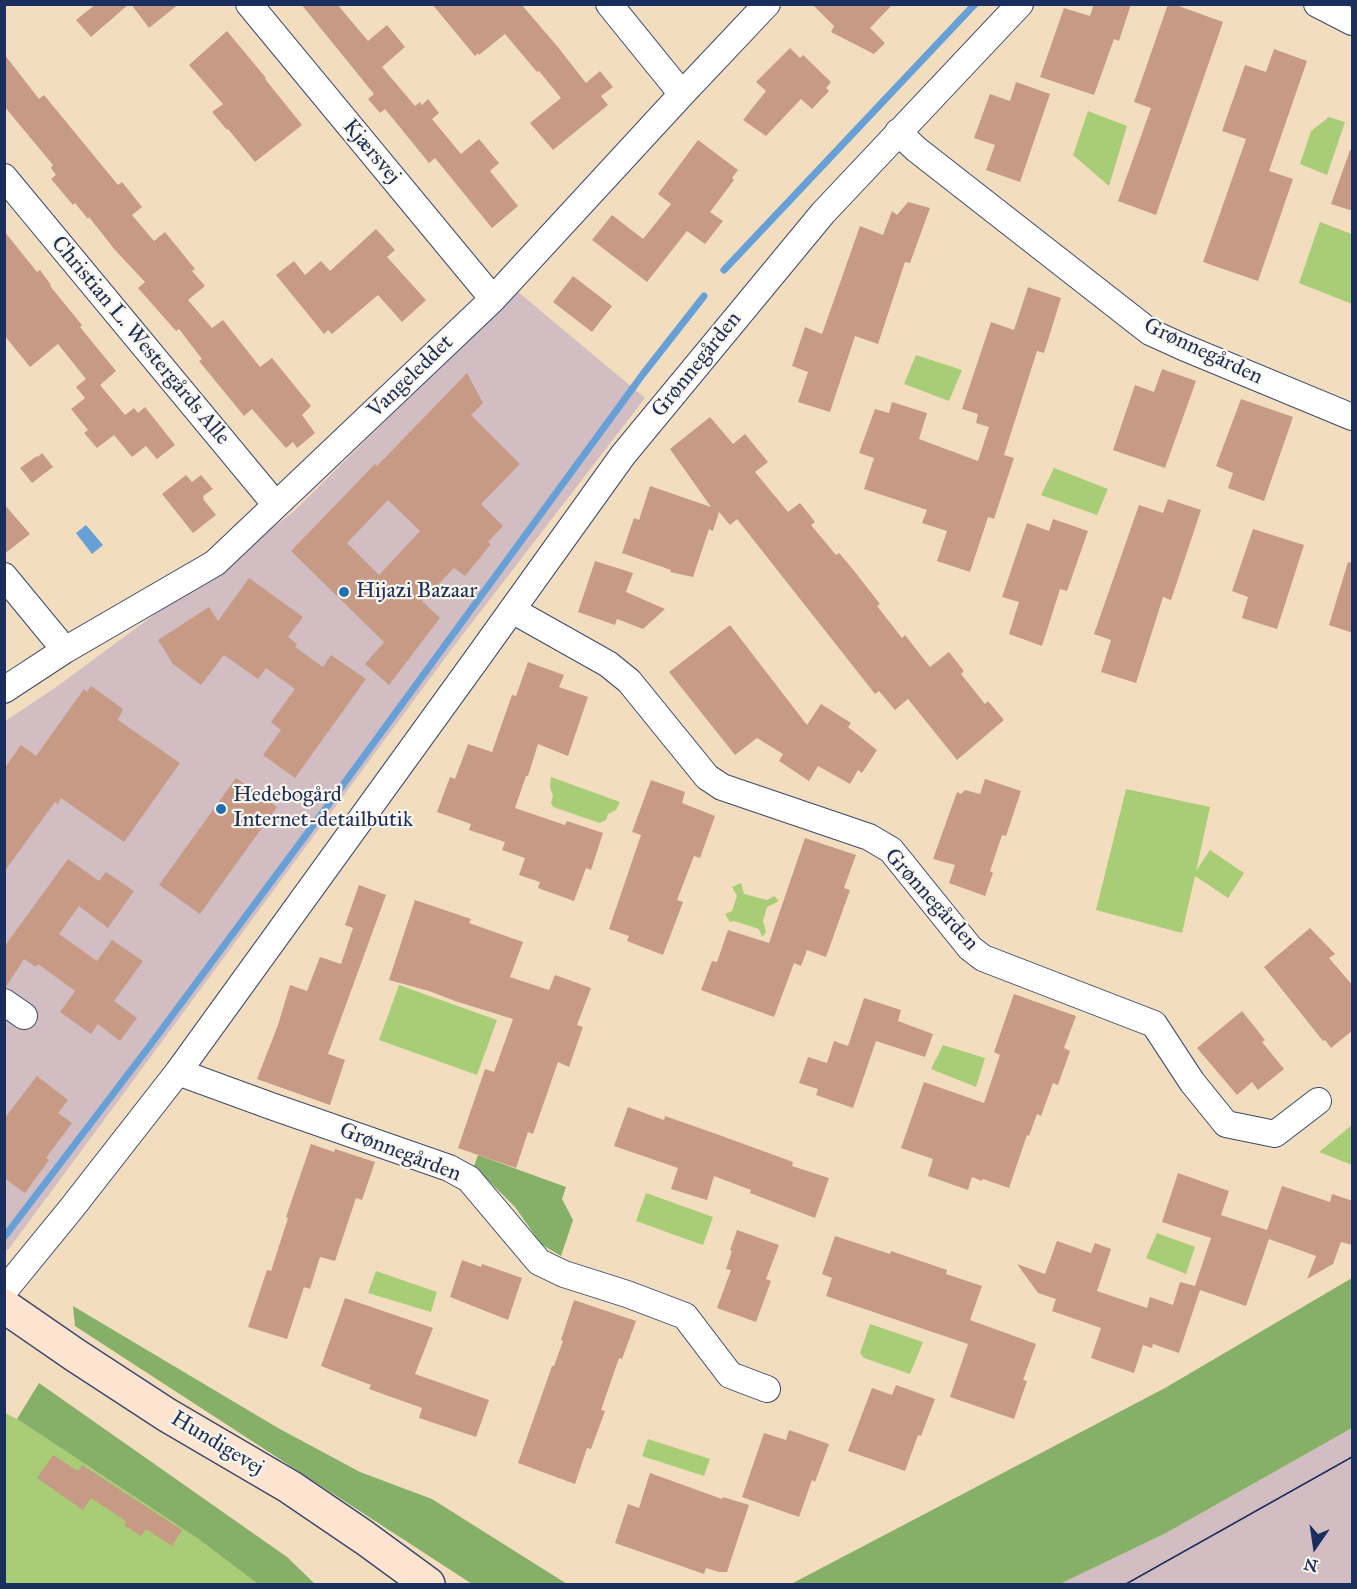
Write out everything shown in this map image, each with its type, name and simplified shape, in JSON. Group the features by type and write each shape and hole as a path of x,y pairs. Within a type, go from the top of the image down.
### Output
{"street":[{"name":"Kjærsvej","path":"249,4 493,299"},
{"path":"609,4 682,94"},
{"name":"Vangeleddet","path":"4,690 65,650 215,563 493,299 767,4"},
{"name":"Grønnegården","path":"4,1291 178,1072 630,446 823,213 1020,4"},
{"path":"1317,4 1353,22"},
{"name":"Grønnegården","path":"898,132 925,156 1150,332 1353,417"},
{"name":"Christian L. Westergårds Alle","path":"4,177 276,506"},
{"path":"4,576 65,650"},
{"name":"Grønnegården","path":"512,610 608,664 629,681 707,777 722,787 869,837 891,850 970,948 983,958 1154,1024 1192,1082 1226,1124 1275,1134 1318,1101"},
{"name":"Grønnegården","path":"178,1072 448,1168 469,1179 539,1262 564,1274 685,1316 730,1375 767,1389"},
{"name":"Hundigevej","path":"4,1306 167,1415 290,1487 428,1584"}],"shaded area":[{"path":"517,291 645,398 454,646 8,1250 4,1248 4,722 59,685 292,513"},
{"path":"1352,1428 1352,1584 1060,1584 1166,1533"}],"green space":[{"path":"1088,111 1127,126 1109,186 1073,155"},
{"path":"1329,117 1345,122 1327,175 1300,164 1311,131"},
{"path":"1320,222 1352,234 1352,304 1299,283"},
{"path":"916,355 962,370 949,401 904,384"},
{"path":"1054,468 1108,489 1097,515 1041,495"},
{"path":"551,777 620,802 616,810 608,814 606,820 600,823 553,807"},
{"path":"1126,789 1210,807 1196,871 1210,850 1244,873 1228,898 1195,876 1182,933 1096,910"},
{"path":"741,883 744,894 767,900 774,896 779,901 767,907 763,921 766,932 762,937 759,929 734,921 730,922 725,914 732,911 737,896 732,887"},
{"path":"399,985 497,1020 477,1075 379,1040"},
{"path":"943,1045 985,1058 976,1087 931,1069"},
{"path":"1352,1125 1352,1165 1319,1152"},
{"path":"478,1155 566,1187 562,1199 573,1220 561,1256 541,1244 515,1207 474,1166"},
{"path":"646,1193 713,1217 703,1245 636,1221"},
{"path":"1157,1233 1195,1247 1186,1274 1146,1258"},
{"path":"376,1271 437,1292 431,1312 368,1293"},
{"path":"1352,1278 1352,1428 1166,1533 1060,1584 791,1584 1165,1388"},
{"path":"73,1306 278,1428 360,1472 432,1499 567,1584 472,1584 75,1326"},
{"path":"870,1324 923,1342 910,1374 864,1358 860,1353"},
{"path":"39,1383 287,1557 315,1584 258,1584 197,1538 17,1419"},
{"path":"5,1413 197,1538 258,1584 5,1584"},
{"path":"648,1439 710,1459 704,1476 642,1456"}],"water":[{"path":"86,525 103,545 92,554 76,533"}],"building":[{"path":"96,4 129,4 91,37 76,20"},
{"path":"131,4 179,4 149,28"},
{"path":"301,4 337,4 368,41 387,25 405,47 382,67 415,106 420,102 422,105 428,99 439,113 432,119 461,154 479,139 499,163 490,171 518,206 492,228 435,158 429,163 385,109 380,113 368,99 374,94"},
{"path":"432,4 521,4 586,83 600,71 613,87 601,96 608,105 553,150 530,123 561,98 539,71 537,72 505,34 475,56"},
{"path":"812,4 893,4 870,28 885,43 874,54 831,32 834,26"},
{"path":"1094,4 1131,4 1119,41 1114,39 1094,95 1040,77 1064,8 1090,16"},
{"path":"1168,4 1223,22 1156,215 1118,201 1151,108 1134,102"},
{"path":"227,31 302,125 255,162 212,112 223,104 189,65"},
{"path":"790,48 800,58 803,55 831,82 826,88 829,91 812,109 801,99 766,136 743,120 766,91 756,82"},
{"path":"1274,49 1307,61 1269,171 1293,179 1258,281 1203,262 1246,139 1222,131 1245,65 1266,72"},
{"path":"4,54 39,99 44,95 118,185 122,182 142,207 132,215 154,241 165,232 195,269 192,271 205,286 188,300 212,328 223,320 260,367 272,358 311,406 302,415 315,433 297,448 293,442 286,448 252,409 244,416 199,361 202,359 179,329 176,331 138,288 145,282 115,250 89,217 88,219 75,203 73,205 51,179 56,175 51,168 53,165 4,106"},
{"path":"1016,82 1050,94 1020,182 986,170 995,145 974,138 990,94 1010,101"},
{"path":"698,140 738,170 732,178 734,180 710,212 723,221 705,244 687,231 647,282 592,240 612,215 643,239 671,204 658,194"},
{"path":"1350,150 1353,151 1353,211 1331,204"},
{"path":"908,202 930,208 910,263 905,262 878,344 855,336 830,412 798,402 808,372 792,366 805,327 822,334 860,226 883,235 892,211 897,215"},
{"path":"376,229 395,250 387,257 426,300 402,322 378,295 332,334 328,330 324,334 276,275 294,261 305,275 321,261 330,271"},
{"path":"4,231 37,272 40,270 82,325 80,327 116,371 100,385 125,415 134,408 138,413 145,407 175,445 157,459 146,446 132,457 114,435 97,448 84,433 88,430 71,409 85,398 76,387 86,379 58,344 30,367 4,335"},
{"path":"573,276 612,306 592,332 553,302"},
{"path":"1028,287 1061,298 1044,353 1037,351 1004,455 1014,458 994,519 988,517 970,572 937,561 947,531 922,523 927,510 864,489 874,458 859,453 875,409 889,413 892,402 927,413 919,439 978,461 989,427 976,423 978,414 962,409 991,322 1014,330"},
{"path":"1162,369 1196,381 1165,468 1113,450 1135,385 1154,392"},
{"path":"467,373 483,403 471,415 520,464 481,504 503,526 488,542 491,544 465,576 454,568 422,601 440,618 389,685 365,664 384,642 291,551 375,464 377,466","holes":["388,500 420,531 379,575 347,543"]},
{"path":"1241,399 1293,417 1264,501 1228,488 1233,473 1216,466"},
{"path":"710,417 733,444 745,434 768,462 755,472 788,512 800,503 815,522 811,525 836,555 839,553 851,567 880,604 877,606 902,638 905,635 930,667 949,652 964,671 961,674 985,704 988,701 1004,720 957,760 908,699 895,710 879,691 875,694 737,519 730,525 719,512 713,531 709,529 693,577 670,572 671,570 622,553 634,518 639,520 650,486 711,507 670,449"},
{"path":"42,453 53,467 32,483 20,468"},
{"path":"186,475 192,482 201,475 213,489 203,496 203,499 216,515 193,533 162,494"},
{"path":"1168,499 1201,510 1171,600 1163,597 1136,683 1101,672 1111,640 1094,634 1139,505 1163,513"},
{"path":"4,504 30,534 4,554"},
{"path":"1053,519 1088,531 1067,591 1060,589 1042,646 1009,634 1019,602 1002,597 1027,523 1049,531"},
{"path":"1253,529 1304,545 1277,629 1242,618 1248,597 1232,591"},
{"path":"595,561 633,573 626,592 665,609 643,629 617,619 615,625 578,612"},
{"path":"1348,562 1353,563 1353,633 1329,625"},
{"path":"249,578 303,617 288,637 297,644 295,647 323,667 331,655 366,679 295,778 263,755 281,730 271,722 295,689 266,668 258,679 224,655 201,685 173,664 158,640 209,607 218,621"},
{"path":"730,625 807,725 821,704 851,723 848,727 877,750 862,773 858,770 850,784 818,766 809,781 779,761 783,754 757,738 735,755 669,672"},
{"path":"528,662 564,675 559,687 588,697 568,756 538,744 515,808 565,825 567,821 603,833 591,870 586,868 574,901 538,888 540,882 519,875 525,858 502,850 505,842 469,830 471,824 437,812 450,777 455,779 468,744 492,752 512,695 516,696"},
{"path":"91,686 123,709 118,720 180,763 124,842 61,798 58,804 55,802 4,872 4,769 21,745 36,756 84,689 87,692"},
{"path":"236,778 277,807 200,914 159,885"},
{"path":"985,779 1021,791 1006,836 1002,835 990,871 993,873 985,896 949,883 955,865 933,859 957,792 961,794 965,790 980,794"},
{"path":"651,780 685,792 682,803 715,816 700,858 694,856 677,900 683,902 663,955 627,941 629,936 609,929 641,835 632,832"},
{"path":"805,838 856,855 844,888 850,890 826,957 807,950 801,966 794,963 774,1017 701,990 712,961 717,962 728,930 769,943"},
{"path":"68,859 99,881 106,872 134,891 108,928 79,906 59,934 97,961 112,940 143,961 114,1001 137,1018 120,1041 98,1024 91,1034 60,1012 75,991 38,964 36,967 24,959 4,987 4,947"},
{"path":"359,885 386,895 328,1054 345,1060 330,1105 257,1079 278,1025 290,985 307,991 320,957 341,964 353,928 345,925"},
{"path":"415,900 471,919 469,923 523,942 510,977 549,990 555,975 591,988 577,1025 583,1027 569,1067 558,1062 533,1134 528,1132 516,1168 458,1148 485,1069 494,1072 513,1019 389,980"},
{"path":"1310,928 1335,954 1329,958 1353,986 1353,1030 1331,1048 1264,967"},
{"path":"1014,994 1076,1016 1064,1048 1070,1051 1058,1085 1053,1083 1041,1116 1037,1114 1029,1136 1027,1135 1009,1188 972,1177 968,1190 928,1176 933,1159 901,1148 924,1082 984,1103 1000,1055 994,1052"},
{"path":"864,998 901,1010 898,1021 933,1034 925,1057 876,1041 853,1108 816,1095 818,1089 799,1083 808,1057 827,1063 834,1041 848,1046"},
{"path":"1242,1011 1265,1040 1262,1042 1284,1069 1258,1090 1252,1082 1237,1095 1197,1048"},
{"path":"37,1076 68,1100 58,1113 72,1123 46,1158 49,1160 25,1193 4,1178 4,1119"},
{"path":"628,1107 664,1120 665,1116 722,1136 793,1162 792,1166 829,1178 815,1218 750,1193 751,1190 714,1176 707,1200 671,1189 678,1168 614,1146"},
{"path":"311,1144 375,1162 362,1200 356,1198 335,1261 320,1257 310,1289 304,1287 287,1339 248,1327 267,1270 271,1271 288,1218 286,1217"},
{"path":"1178,1173 1229,1191 1221,1215 1267,1230 1282,1186 1330,1202 1332,1194 1353,1201 1353,1245 1341,1242 1333,1264 1307,1279 1316,1256 1269,1239 1246,1306 1200,1290 1179,1353 1153,1344 1152,1348 1143,1345 1134,1373 1091,1358 1101,1328 1052,1311 1056,1299 1038,1293 1017,1264 1045,1274 1057,1241 1091,1253 1095,1243 1111,1249 1097,1291 1147,1308 1150,1297 1173,1305 1180,1282 1195,1286 1211,1238 1162,1222"},
{"path":"737,1230 779,1245 766,1279 771,1281 756,1322 717,1308 731,1270 726,1269"},
{"path":"835,1236 890,1254 891,1251 947,1270 946,1274 982,1286 970,1320 1036,1344 1023,1380 1027,1381 1014,1419 950,1397 968,1344 826,1296 832,1278 822,1274"},
{"path":"462,1260 481,1267 482,1264 522,1278 508,1320 450,1297"},
{"path":"345,1298 433,1328 415,1374 489,1400 476,1437 419,1418 422,1408 369,1389 371,1385 321,1366"},
{"path":"574,1300 636,1321 622,1359 619,1358 601,1410 605,1411 591,1449 587,1448 575,1484 518,1463 563,1341 561,1340"},
{"path":"896,1385 935,1399 921,1436 918,1435 905,1471 848,1451 872,1388 892,1395"},
{"path":"789,1430 829,1444 815,1482 812,1480 799,1517 742,1497 764,1433 786,1440"},
{"path":"53,1455 78,1471 82,1465 182,1530 172,1546 146,1529 141,1536 124,1525 126,1521 91,1498 83,1510 37,1478"},
{"path":"650,1473 722,1499 723,1497 749,1505 727,1572 706,1568 704,1574 615,1543 628,1504 639,1508"}],"waterway":[{"path":"724,270 975,4"},
{"path":"5,1236 151,1044 643,374 704,296"}],"tram line":[{"path":"1126,1584 1352,1457"}],"place":[{"name":"Hijazi Bazaar","path":"344,592"},
{"name":"Hedebogård Internet-detailbutik","path":"221,809"}]}
